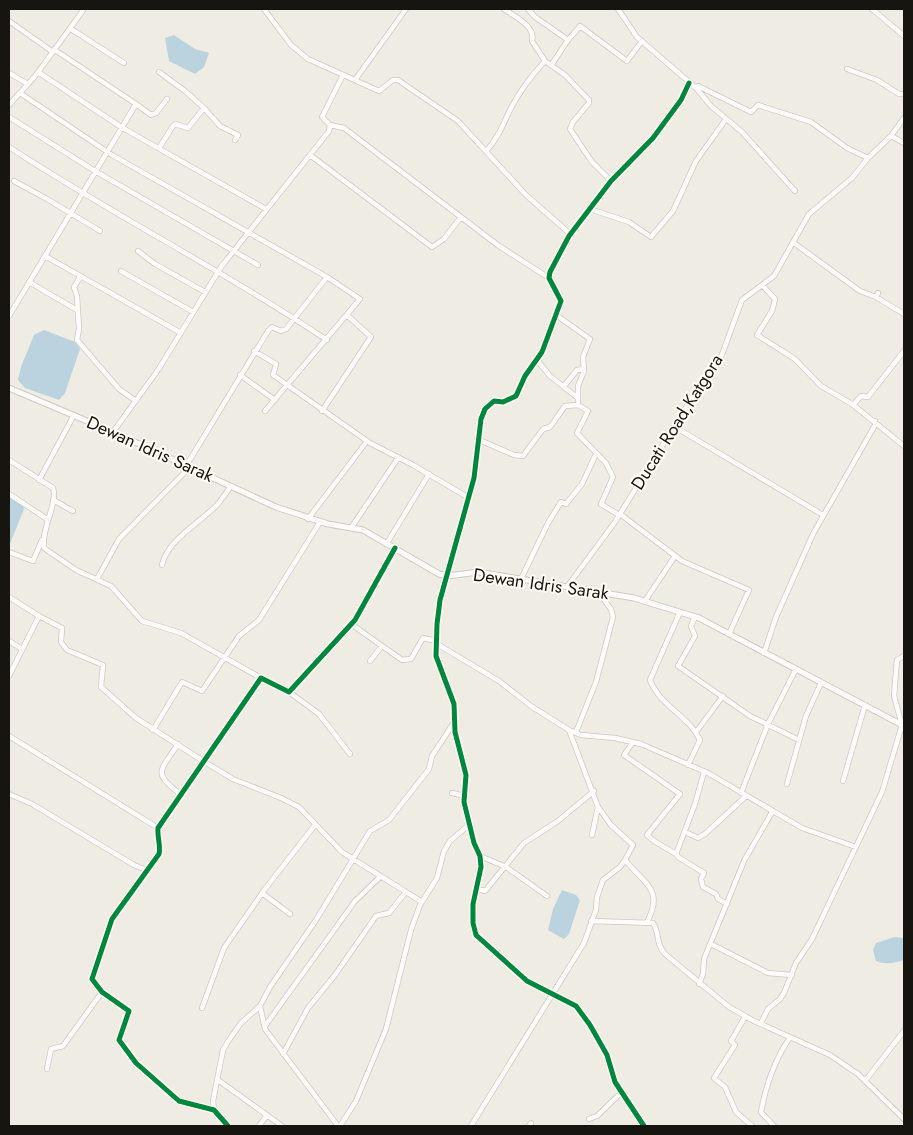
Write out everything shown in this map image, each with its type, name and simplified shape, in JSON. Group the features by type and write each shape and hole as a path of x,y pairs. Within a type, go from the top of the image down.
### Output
{"main road":[{"name":"Dewan Idris Sarak","path":"9,388 113,432 276,507 320,522 362,530 439,574 448,576 478,572 521,579 645,601 695,617 903,725"}],"street":[{"path":"9,105 38,72 84,9"},
{"path":"265,9 280,32 299,52 314,62 379,91 393,80 398,80 458,121 526,195 568,232 569,236"},
{"path":"355,80 406,9"},
{"path":"504,9 530,28 533,35 532,41 545,61 552,64 589,100 589,103 572,122 570,129 592,162 611,181"},
{"path":"528,9 568,40"},
{"path":"618,9 642,41 696,88 710,106 742,132 795,191"},
{"path":"872,9 904,36"},
{"path":"9,21 151,115 156,113 167,99"},
{"path":"552,64 580,26 627,61 642,41"},
{"path":"71,29 124,62"},
{"path":"486,151 500,133 515,102 545,61"},
{"path":"847,69 877,80 899,94 904,94"},
{"path":"38,72 121,127 266,209"},
{"path":"158,72 185,91 220,126 238,135 236,140"},
{"path":"9,73 28,84"},
{"path":"343,75 322,117 330,125 344,128 499,246 549,278 561,301 542,352 525,376 514,397 503,402 494,401 485,409 477,439 474,478 440,600 436,656 452,698 455,732 466,775 465,796 474,843 480,856 481,867 473,923 476,935 527,981 551,995 576,1006 590,1025 607,1055 615,1082 644,1126"},
{"path":"549,278 550,272 569,236 611,181 653,138 681,100 689,83"},
{"path":"696,88 698,86 751,112 758,105 811,122 847,148 868,158"},
{"path":"20,93 107,152 327,277 361,300 265,411"},
{"path":"9,316 72,213 94,171 136,104"},
{"path":"159,148 176,124 188,128 204,108"},
{"path":"9,117 94,171 258,265"},
{"name":"Ducati Road,Katgora","path":"567,587 619,514 695,393 720,360 742,300 774,276 809,214 852,178 868,158 891,136 904,118"},
{"path":"590,208 601,214 623,219 651,237 672,211 696,161 726,119"},
{"path":"113,432 181,333 219,271 248,231 329,132 330,125"},
{"path":"891,136 904,143"},
{"path":"9,147 83,194 219,271 327,340"},
{"path":"310,155 432,247 444,239 461,217"},
{"path":"14,181 100,231"},
{"path":"794,243 860,291 877,295 904,314"},
{"path":"138,251 155,264 205,292"},
{"path":"45,256 181,333"},
{"path":"121,271 193,312"},
{"path":"80,277 74,287 77,296 79,328 77,340 120,389 136,401"},
{"path":"97,579 119,539 188,466 254,351 270,329 275,328 284,331 327,277"},
{"path":"29,282 77,310"},
{"path":"762,285 774,299 772,311 758,335 795,359 821,386 875,421 904,446"},
{"path":"556,315 590,339 583,357 584,369 578,386 578,405"},
{"path":"322,411 371,337 348,316"},
{"path":"254,351 276,364 273,375 322,411 367,441 469,498"},
{"path":"853,406 861,396 868,397 904,351"},
{"path":"537,360 550,376 578,398"},
{"path":"564,386 577,370 584,369"},
{"path":"240,375 275,400"},
{"path":"477,439 514,455 523,456 543,429 550,427 567,405 578,405 588,411 577,433 606,464 613,477 601,505 619,514 695,568 717,578 720,576 749,590 729,634"},
{"path":"39,480 74,415"},
{"path":"764,653 789,586 823,515 875,421"},
{"path":"674,427 823,515"},
{"path":"308,518 367,441"},
{"path":"521,579 548,523 561,502 566,504 582,484 596,454"},
{"path":"351,528 398,458"},
{"path":"9,460 53,488 53,500 42,539 42,548 33,561 9,552"},
{"path":"387,543 429,474"},
{"path":"162,565 172,546 216,506 231,486"},
{"path":"9,494 47,519"},
{"path":"53,500 73,511"},
{"path":"154,730 182,682 200,692 224,656 244,631 259,620 320,522"},
{"path":"42,548 76,570 111,586 142,621 181,633 289,692 318,714 350,754"},
{"path":"289,692 327,648 352,624 395,548"},
{"path":"645,601 676,556"},
{"path":"576,732 596,682 613,617 611,609 598,592"},
{"path":"9,597 62,628 61,642 66,650 103,665 101,687 154,730 246,785 282,798 299,807 332,843 405,893 422,902"},
{"path":"680,612 650,680 652,687 672,711 691,725 700,740 688,765"},
{"path":"9,676 39,616"},
{"path":"695,617 691,626 695,636 678,666 750,716 799,740"},
{"path":"352,624 381,647 402,660 407,661 411,659 422,639 437,643 499,680 531,706 570,730 633,742 704,772 802,828 856,847"},
{"path":"9,641 22,649"},
{"path":"370,661 381,647"},
{"path":"761,1023 772,1004 780,999 796,962 812,939 882,792 903,725 894,696 897,660 904,656"},
{"path":"741,792 768,724 796,669"},
{"path":"228,1126 214,1110 179,1101 136,1064 119,1040 129,1011 102,992 92,980 112,919 160,848 158,828 261,678"},
{"path":"786,784 806,716 821,683"},
{"path":"696,732 723,696"},
{"path":"843,781 865,705"},
{"path":"214,1110 213,1101 223,1050 241,1023 260,1006 270,986 316,920 373,828 381,826 389,820 429,769 432,756 455,720"},
{"path":"471,1126 584,943 603,880 620,867 633,845 611,825 598,807 594,791 570,730"},
{"path":"9,736 158,828"},
{"path":"633,742 624,755 680,794 647,835 654,842 676,854 678,858 704,872 701,879 704,886 716,894 718,899 728,904"},
{"path":"178,744 161,770 161,776 167,785 180,794"},
{"path":"676,854 704,772"},
{"path":"477,889 485,891 524,843 558,821 594,791"},
{"path":"452,793 465,796"},
{"path":"9,794 32,804 134,865 138,865 146,870"},
{"path":"685,832 698,838 705,834 746,796"},
{"path":"592,835 598,807"},
{"path":"699,984 703,974 704,959 718,922 728,904 744,861 772,812"},
{"path":"260,1006 265,1026 282,1054 339,1126 356,1101 386,1029 411,930 422,902 437,878 444,850 450,841 470,824"},
{"path":"202,1008 224,948 262,893 315,825"},
{"path":"480,856 506,866 548,896"},
{"path":"625,860 653,892 655,904 647,922"},
{"path":"265,1026 355,901 381,876"},
{"path":"262,893 290,914"},
{"path":"282,1054 308,1008 335,975 376,916 389,913 405,893"},
{"path":"591,921 636,924 653,923 656,928 658,946 699,984 745,1017 830,1055 865,1080 904,1119"},
{"path":"711,944 768,973 792,975"},
{"path":"46,1069 51,1049 63,1046 102,992"},
{"path":"745,1017 731,1041 735,1045 714,1078 725,1088 736,1112 752,1126"},
{"path":"865,1080 904,1032"},
{"path":"774,1126 761,1112 773,1065 790,1037"},
{"path":"218,1080 282,1126"},
{"path":"588,1119 596,1116 622,1092"},
{"path":"899,1114 904,1108"},
{"path":"259,1126 267,1116"}],"water":[{"path":"174,35 195,49 209,53 204,67 195,74 169,61 165,38"},
{"path":"44,330 75,342 80,349 65,393 59,400 25,388 18,380 21,367 34,335"},
{"path":"9,495 23,506 24,509 9,546"},
{"path":"562,890 576,895 580,900 569,934 564,939 548,930 553,909"},
{"path":"894,937 904,938 904,960 890,963 876,961 873,950 876,943"}],"cycle path":[{"path":"644,1126 615,1082 607,1055 590,1025 576,1006 527,981 476,935 473,923 473,904 481,867 480,856 474,843 464,802 466,775 455,732 454,704 436,656 437,624 440,600 474,478 481,419 485,409 494,401 503,402 516,396 525,376 542,352 561,301 549,278 550,272 569,236 611,181 653,138 681,100 689,83"},
{"path":"228,1126 214,1110 179,1101 136,1063 119,1040 129,1011 102,992 92,979 112,919 159,854 158,828 261,678 289,692 355,620 395,548"}]}
